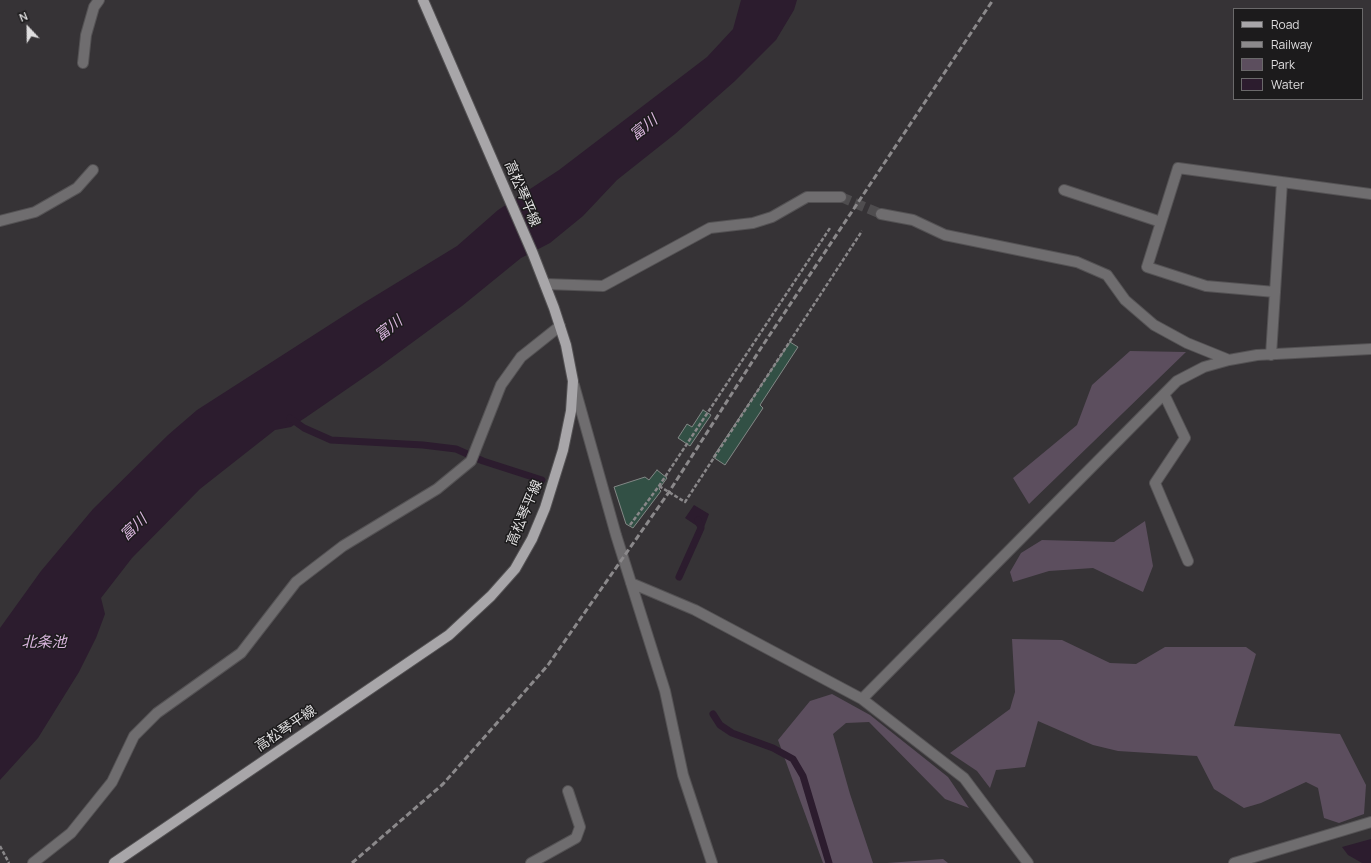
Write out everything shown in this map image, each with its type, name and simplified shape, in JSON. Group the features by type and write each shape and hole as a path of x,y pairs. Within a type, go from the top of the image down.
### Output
{"main road":[{"name":"高松琴平線","path":"114,863 449,635 491,596 515,569 532,539 545,508 563,450 571,410 573,381 566,345 533,254 423,0"}],"street":[{"path":"83,63 86,35 94,7 99,0"},
{"path":"1275,292 1206,286 1147,267 1178,168 1371,194"},
{"path":"0,221 35,212 77,188 94,170"},
{"path":"1271,355 1282,182"},
{"path":"1064,190 1161,222"},
{"path":"545,284 603,286 710,228 753,223 772,217 807,197 841,197"},
{"path":"880,214 913,220 945,235 1077,262 1107,275 1125,300 1154,325 1187,343 1229,360"},
{"path":"33,863 72,833 112,782 134,736 157,713 241,653 296,582 343,546 437,489 473,457 505,380 520,357 560,326"},
{"path":"862,699 1177,380 1204,367 1229,360 1271,355 1371,349"},
{"path":"573,381 616,535 665,691 683,776 712,863"},
{"path":"1164,394 1185,438 1155,483 1188,561"},
{"path":"631,583 695,610 862,699 964,778 1028,863"},
{"path":"531,863 576,838 580,827 568,791"},
{"path":"1234,863 1371,822"}],"path":[{"path":"616,535 631,525 659,486 830,228"},
{"path":"659,486 685,502 862,231"},
{"path":"0,846 9,863"}],"green space":[{"path":"1130,351 1186,352 1029,504 1013,478 1077,425 1092,385"},
{"path":"1145,521 1153,566 1143,592 1093,568 1049,571 1013,582 1010,572 1021,553 1042,540 1114,542"},
{"path":"1012,639 1062,640 1110,663 1136,664 1165,647 1246,647 1256,654 1234,726 1340,734 1366,785 1364,814 1339,823 1324,818 1318,788 1306,782 1261,803 1244,808 1214,789 1197,756 1118,751 1093,745 1038,721 1025,767 996,770 990,788 977,771 950,753 1010,709 1015,692"},
{"path":"832,694 870,715 948,777 969,808 945,799 869,722 846,723 833,734 850,794 873,863 823,863 778,740 810,701"},
{"path":"943,859 948,863 887,863"}],"water":[{"path":"741,0 797,0 794,10 776,40 735,81 675,134 617,180 583,216 550,243 521,258 462,306 379,367 291,427 275,430 200,489 132,558 101,598 105,614 96,638 79,672 38,738 0,780 0,628 41,571 93,509 168,435 197,410 362,304 457,246 498,210 559,170 707,57 733,29"},
{"path":"694,505 709,514 703,530 685,518"},
{"path":"1371,839 1371,863 1362,863 1348,855 1342,847"}],"building":[{"path":"790,342 798,347 760,405 763,408 725,465 713,457"},
{"path":"703,410 711,415 690,446 678,438 687,424 692,427"},
{"path":"657,470 667,478 659,489 661,491 633,528 626,524 614,487 645,477 649,480"}],"waterway":[{"path":"290,418 304,428 331,440 423,445 456,449 483,461 542,480"},
{"path":"679,577 701,528 698,520"},
{"path":"713,714 720,725 732,733 773,748 793,759 803,776 829,863"}],"tunnel":[{"path":"841,197 881,214"}],"railway":[{"path":"352,863 443,784 548,665 669,492 761,348 993,0"}],"water label":[{"name":"富川","path":"644,128"},
{"name":"富川","path":"389,329"},
{"name":"富川","path":"134,528"},
{"name":"北条池","path":"44,643"}]}
